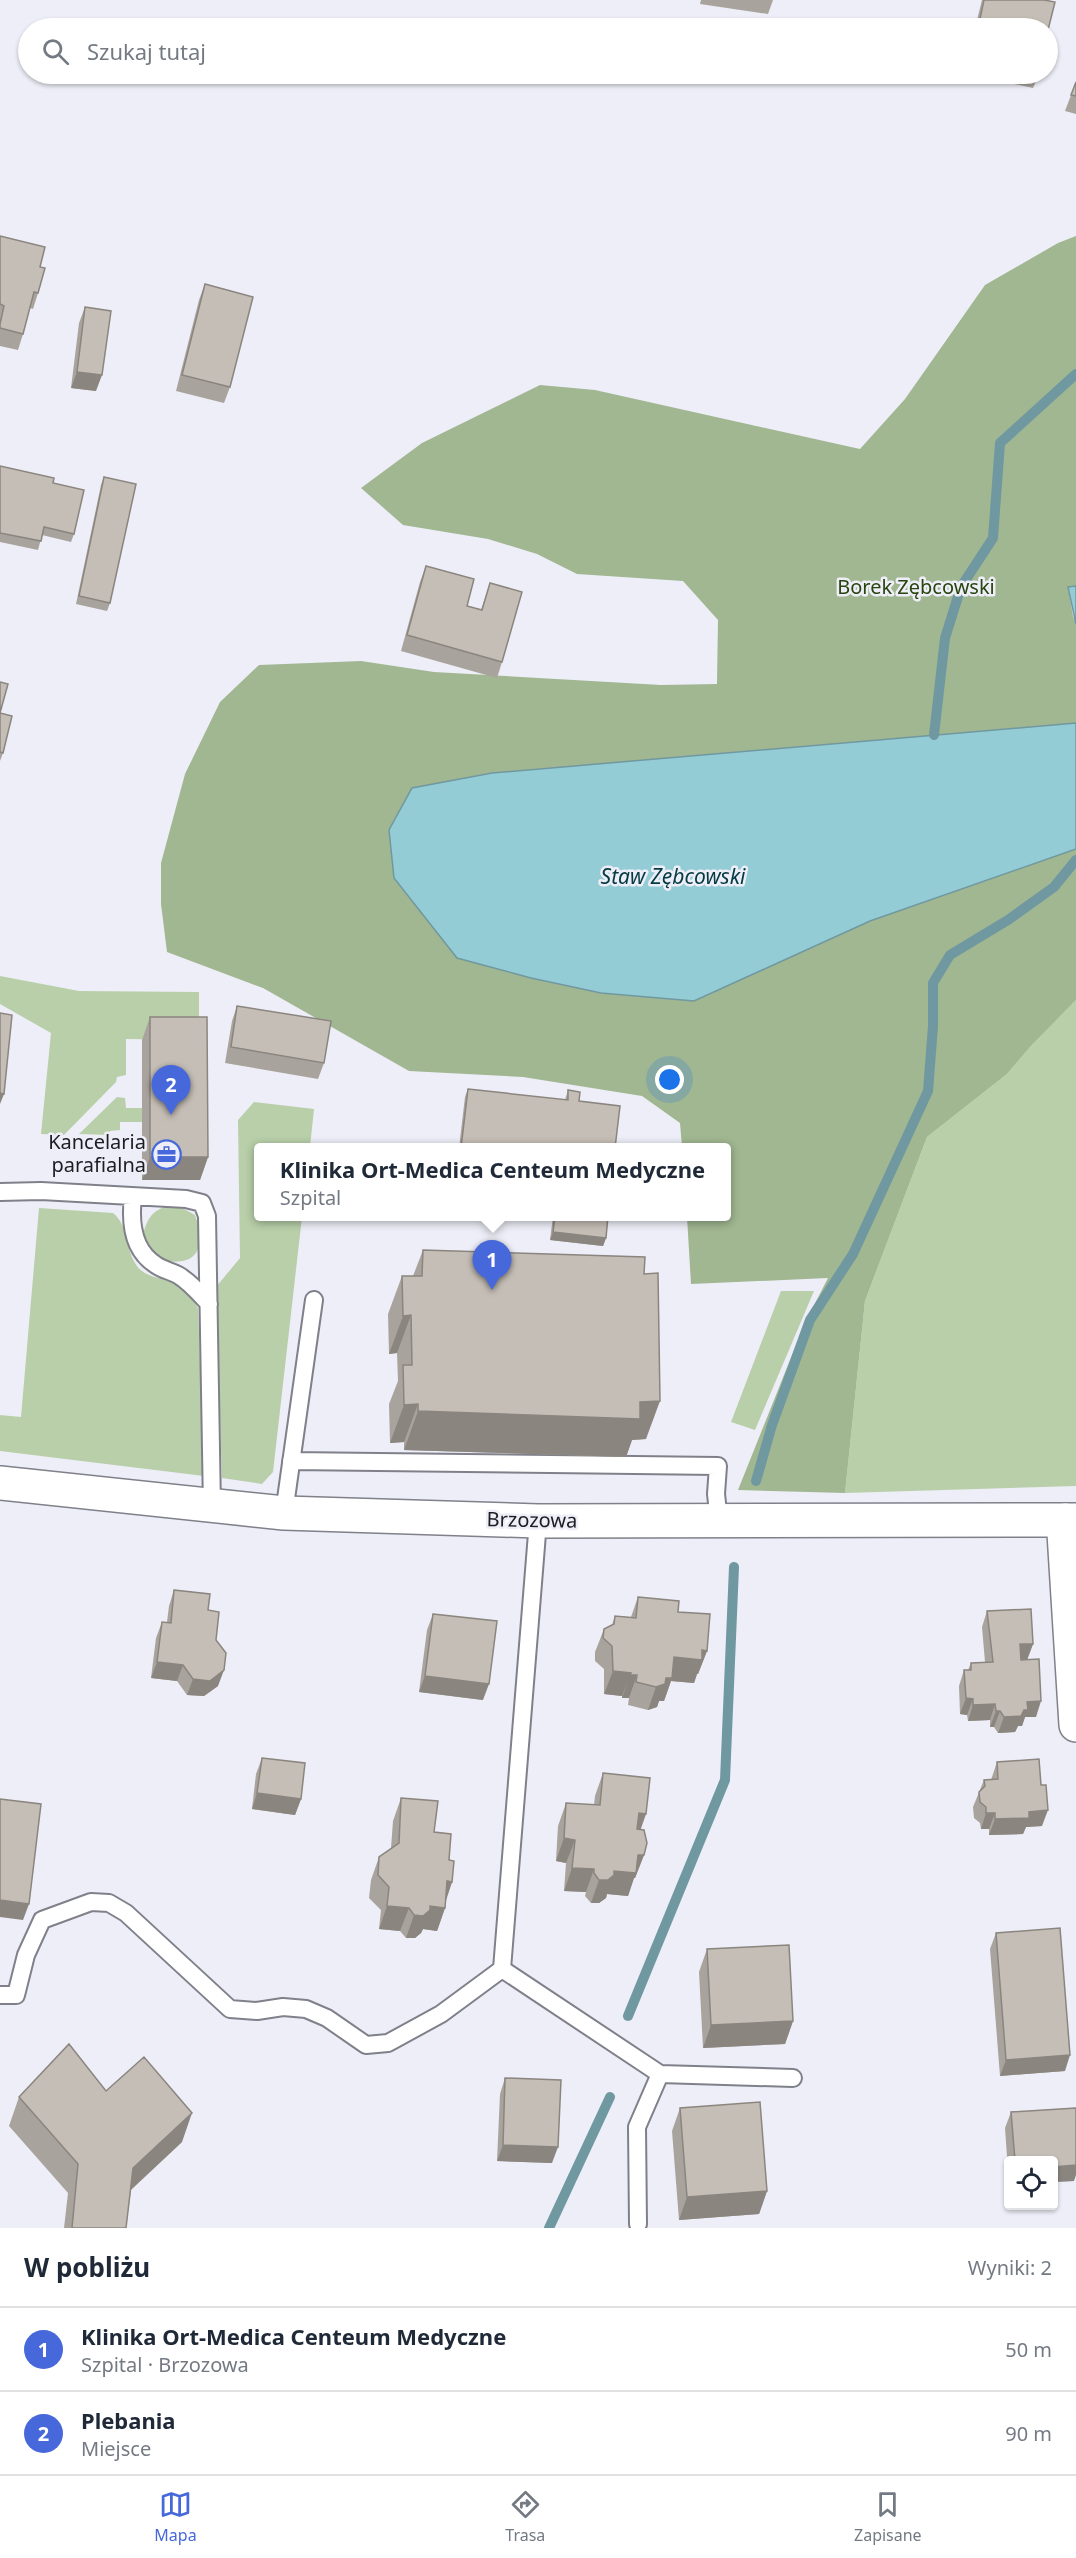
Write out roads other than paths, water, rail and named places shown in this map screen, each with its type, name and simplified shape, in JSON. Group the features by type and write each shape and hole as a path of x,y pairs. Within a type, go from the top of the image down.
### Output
{"street":[{"name":"Brzozowa","path":"0,1483 284,1513 538,1521 1070,1520 1076,1725"}],"lane":[{"path":"0,1192 41,1191 186,1199 202,1203 207,1216 212,1507"},
{"path":"133,1197 133,1232 142,1252 156,1265 177,1274 192,1285 209,1304"},
{"path":"284,1513 314,1300"},
{"path":"291,1461 718,1466 716,1494 718,1521"},
{"path":"0,1995 16,1995 26,1955 42,1920 91,1902 109,1903 126,1913 230,2009 257,2011 283,2007 306,2009 327,2018 366,2045 388,2043 441,2014 502,1970 538,1521"},
{"path":"502,1970 660,2074 792,2078"},
{"path":"638,2224 637,2127 660,2074"}],"water":[{"path":"1076,586 1076,624 1068,587"},
{"name":"Staw Zębcowski","path":"1076,723 1076,849 870,921 694,1001 601,993 531,978 457,958 394,878 389,830 412,788 492,773"}],"waterway":[{"path":"934,735 945,638 961,587 993,538 1000,443 1076,374"},
{"path":"756,1481 772,1425 810,1320 853,1254 928,1091 933,1026 933,983 950,955 1008,920 1054,887 1076,860"},
{"path":"628,2016 725,1780 734,1567"},
{"path":"549,2228 610,2097"}],"place":[{"name":"Plebania","path":"171,1115"},
{"name":"Kancelaria parafialna","path":"167,1154"},
{"name":"Klinika Ort-Medica Centeum Medyczne","path":"492,1290"}],"park label":[{"name":"Borek Zębcowski","path":"916,587"}]}
